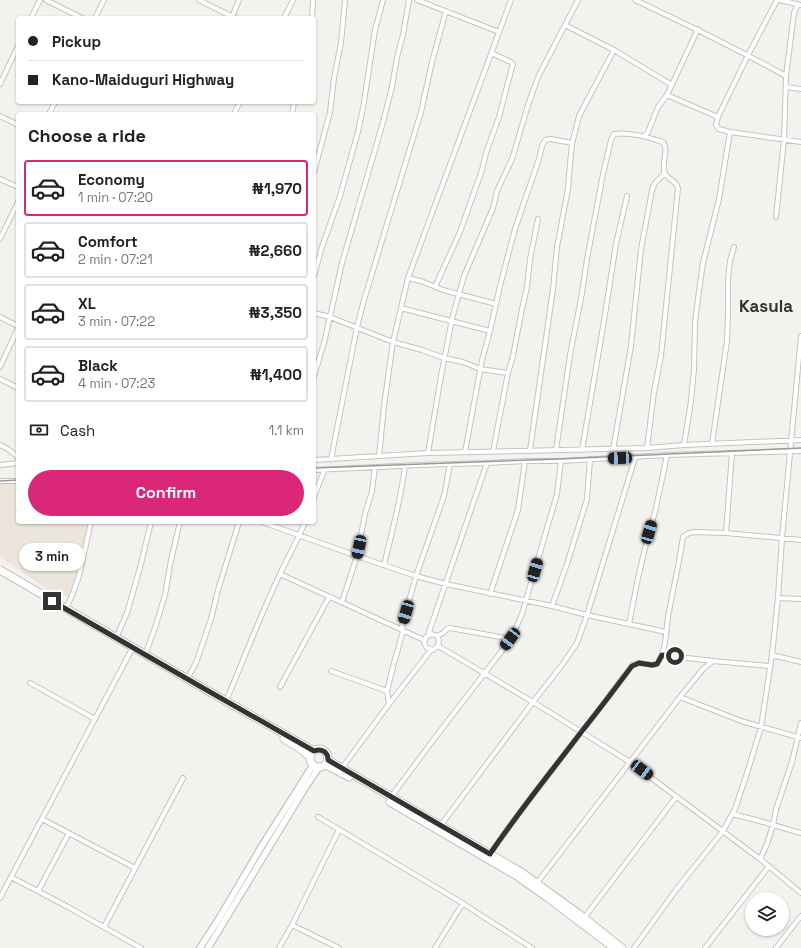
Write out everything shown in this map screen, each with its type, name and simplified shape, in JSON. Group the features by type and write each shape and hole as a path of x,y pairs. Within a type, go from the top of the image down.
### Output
{"highway":[{"path":"0,570 187,679 202,690 226,701 318,761 347,776 512,873 554,902 614,948"},
{"path":"0,575 131,651 202,690 318,761 342,768 521,872 622,948"}],"street":[{"path":"32,16 40,0"},
{"path":"46,0 78,16"},
{"path":"96,16 104,0"},
{"path":"199,0 231,16"},
{"path":"233,16 240,0"},
{"path":"285,16 293,0"},
{"path":"312,16 313,0"},
{"path":"316,164 330,112 334,78 341,43 345,0"},
{"path":"316,269 340,196 358,132 375,30 383,0"},
{"path":"316,369 324,343 342,263 383,122 403,35 409,0"},
{"path":"417,0 499,32"},
{"path":"379,456 393,342 408,278 511,0"},
{"path":"428,453 444,358 464,276 512,159 529,102 539,75 578,0"},
{"path":"635,0 698,29 786,76"},
{"path":"776,217 784,140 786,76 794,13 799,4 779,0 748,55 718,117 716,126 719,130 784,140 801,142"},
{"path":"331,459 357,327 422,112 432,62 446,11"},
{"path":"565,25 614,50 672,85"},
{"path":"644,136 648,132 658,106 667,95 698,29"},
{"path":"0,84 16,50"},
{"path":"530,450 553,289 557,247 568,189 572,143 579,116 614,50"},
{"path":"435,287 460,232 482,170 486,153 499,117 513,64 491,53"},
{"path":"786,87 801,89"},
{"path":"667,95 718,117"},
{"path":"0,116 16,124"},
{"path":"684,445 691,402 694,369 695,322 699,290 703,263 719,199 730,132"},
{"path":"556,450 570,355 596,211 611,140 614,134 621,133 644,136 663,142 666,147 664,170 665,173 677,185 678,195 661,356 654,392 647,448"},
{"path":"465,452 480,368 500,286 515,229 542,146 546,140 550,139 572,143"},
{"path":"613,450 631,346 641,250 652,190 655,183 665,173"},
{"path":"0,179 16,186"},
{"path":"582,450 610,288 616,244 628,196"},
{"path":"0,239 16,206"},
{"path":"493,451 527,287 530,259 538,218"},
{"path":"712,444 727,341 728,279 734,247"},
{"path":"408,278 421,281 443,290 496,304"},
{"path":"401,308 490,331"},
{"path":"316,314 330,317 393,342 444,358 508,374"},
{"path":"0,317 16,326"},
{"path":"0,367 16,331"},
{"path":"634,948 676,890 723,831 735,809 761,727 772,655 778,598 782,538 801,336"},
{"path":"0,379 16,387"},
{"path":"316,460 428,453 530,450 613,450 684,445 801,440"},
{"path":"0,445 16,455"},
{"path":"316,470 635,458 667,455 801,451"},
{"path":"726,533 732,453"},
{"path":"629,624 667,455"},
{"path":"441,825 578,643 635,458"},
{"path":"552,606 587,499 590,459"},
{"path":"391,797 510,639 522,614 526,600 556,494 561,460"},
{"path":"490,594 518,510 525,461"},
{"path":"424,640 428,635 487,463"},
{"path":"0,464 16,464"},
{"path":"389,704 387,691 403,630 402,626 416,576 444,496 450,464"},
{"path":"384,565 399,505 405,466"},
{"path":"342,602 357,556 365,514 372,491 375,467"},
{"path":"316,492 324,470"},
{"path":"0,481 16,481"},
{"path":"66,609 79,576 91,524"},
{"path":"116,638 126,613 141,564 151,524"},
{"path":"145,655 156,625 164,595 180,524"},
{"path":"187,679 196,662 209,626 218,590 238,524"},
{"path":"268,524 416,576 490,594 526,600 666,632"},
{"path":"226,701 252,637 304,524"},
{"path":"490,854 531,796 632,666 639,663 652,665 657,664 662,655 683,537 688,532 726,533 801,540"},
{"path":"280,574 424,640 426,647 431,650"},
{"path":"280,687 329,597"},
{"path":"778,598 801,599"},
{"path":"428,635 432,634 437,636 450,628 510,639"},
{"path":"342,768 431,650 438,646 440,642 437,636"},
{"path":"438,646 630,762 760,859 801,892"},
{"path":"0,898 131,651"},
{"path":"662,655 770,666"},
{"path":"772,655 801,662"},
{"path":"537,883 680,697 703,669 712,661"},
{"path":"331,671 387,691"},
{"path":"30,683 95,719"},
{"path":"680,697 716,712 799,738"},
{"path":"760,859 767,844 776,809 792,762 799,738 801,723"},
{"path":"200,948 260,849 318,761"},
{"path":"208,948 297,802 318,761"},
{"path":"104,927 183,778"},
{"path":"584,918 676,797"},
{"path":"732,814 801,833"},
{"path":"318,817 463,904 532,948"},
{"path":"42,819 135,868"},
{"path":"279,948 339,830"},
{"path":"38,891 69,833"},
{"path":"705,948 769,866"},
{"path":"11,877 141,948"},
{"path":"435,948 463,904"},
{"path":"776,948 801,916"},
{"path":"292,925 339,948"}],"shaded area":[{"path":"16,483 16,524 90,524 73,593 60,598 0,557 0,484"}],"railway":[{"path":"316,468 801,448"},
{"path":"0,481 16,480"}],"district":[{"name":"Kasula","path":"766,306"}],"route":[{"path":"52,601 314,751 320,749 326,752 328,755 328,760 490,854 550,771 582,732 632,666 639,663 652,665 657,664 662,655 675,656"}]}
